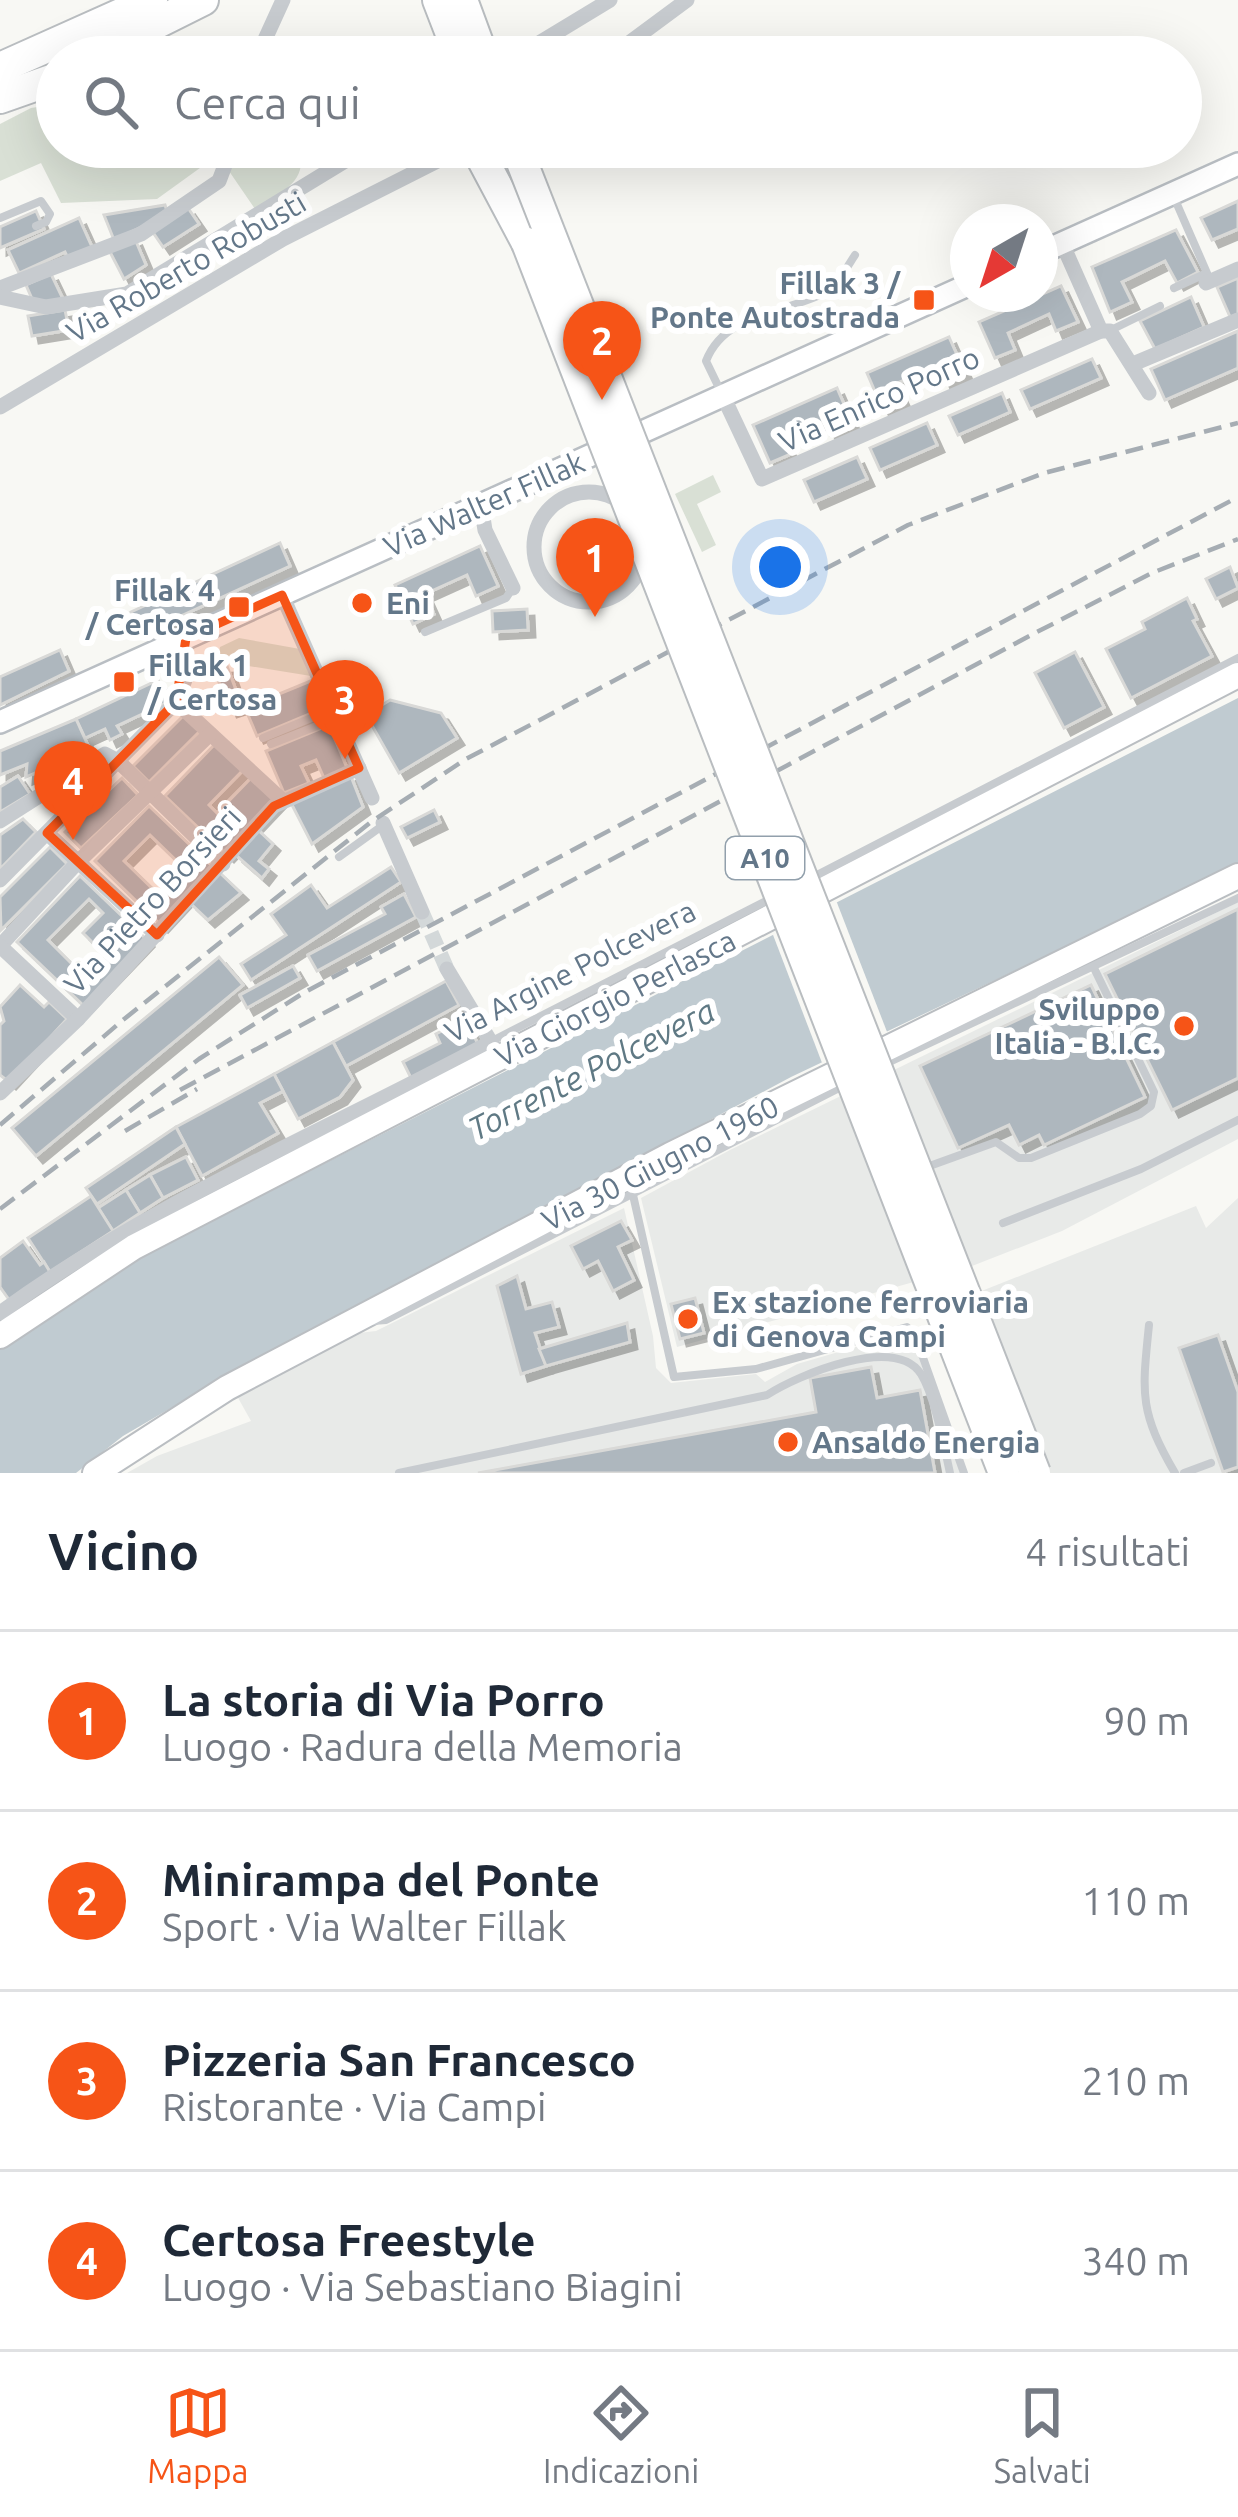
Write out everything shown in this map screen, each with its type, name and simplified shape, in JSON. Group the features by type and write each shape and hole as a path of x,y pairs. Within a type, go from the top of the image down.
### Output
{"highway":[{"path":"72,36 152,0"},
{"path":"131,36 203,0"},
{"path":"166,36 229,0"},
{"path":"438,0 452,36"},
{"path":"462,0 475,36"},
{"path":"0,68 36,52"},
{"path":"0,77 36,73"},
{"path":"0,98 36,81"},
{"name":"A10","path":"487,168 526,243"},
{"name":"A10","path":"501,168 526,243 1004,1473"},
{"name":"A10","path":"524,168 1035,1473"}],"main road":[{"path":"1058,245 1238,164"},
{"name":"Via Walter Fillak","path":"0,722 950,293"},
{"name":"Via Giorgio Perlasca","path":"0,1336 134,1247 495,1050 1238,675"},
{"name":"Via 30 Giugno 1960","path":"96,1473 227,1388 1238,876"}],"street":[{"path":"267,36 283,0"},
{"path":"551,36 610,0"},
{"path":"638,36 687,0"},
{"path":"0,293 141,234 219,181 224,168"},
{"path":"0,293 46,307 127,294 334,168"},
{"name":"Via Roberto Robusti","path":"0,407 283,239 423,168"},
{"path":"1062,243 1106,331 1149,393"},
{"path":"1206,283 1238,269"},
{"path":"1133,364 1238,320"},
{"name":"Via Enrico Porro","path":"723,396 762,479 1106,331"},
{"path":"591,492 608,495 623,504 642,532 641,566 620,593 604,601 570,599 543,578 533,545 537,528 558,501 591,492"},
{"path":"482,506 485,530 513,588"},
{"path":"282,595 372,798"},
{"path":"0,880 176,702 185,680 186,638"},
{"path":"176,702 282,800"},
{"path":"78,1019 0,946 78,862 211,734"},
{"path":"0,821 105,754 118,761 224,864"},
{"name":"Via Pietro Borsieri","path":"0,1092 78,1019 282,800 358,768"},
{"path":"383,824 422,913"},
{"path":"47,833 157,935"},
{"path":"447,969 495,1050"},
{"name":"Via Argine Polcevera","path":"0,1313 110,1239 238,1169 495,1050"}],"lane":[{"path":"1172,194 1207,273 1174,288"},
{"path":"0,218 41,201 50,214 37,226"},
{"path":"723,396 706,361 713,344 728,329 830,290 855,255"},
{"path":"1106,331 1160,306"},
{"path":"425,632 506,598 513,588"},
{"path":"801,884 1238,658"},
{"path":"267,741 335,713"},
{"path":"340,857 383,824"},
{"name":"Via Argine Polcevera","path":"495,1050 780,894"},
{"path":"587,1209 633,1195 885,1064 1238,898"},
{"path":"906,1174 996,1142 1019,1158 1031,1158 1151,1106 1154,1092 1094,968"},
{"path":"1003,1223 1141,1169 1238,1120"},
{"path":"633,1195 670,1373 679,1379 756,1369 907,1327 916,1338 964,1473"},
{"path":"1149,1325 1142,1397 1152,1432 1175,1473"},
{"path":"399,1473 766,1395 817,1369 882,1357 902,1358 922,1376 950,1473"},
{"path":"1184,1473 1211,1463"}],"highlighted area":[{"path":"282,595 359,768 274,806 157,935 47,833 176,702 186,638"}],"shaded area":[{"path":"36,107 36,165 0,181 0,124"},
{"path":"44,168 200,168 157,199 61,203"},
{"path":"227,168 300,168 291,185 255,209"},
{"path":"713,475 721,492 697,504 716,545 702,552 675,494"},
{"path":"239,638 300,649 311,676 218,661 220,647"},
{"path":"1238,902 1238,1139 1062,1231 972,1266 677,1347 641,1198"},
{"path":"1238,1198 1238,1473 996,1473 949,1304 1196,1206 1206,1228"},
{"name":"Ansaldo Energia","path":"624,1208 656,1368 671,1383 756,1374 765,1382 797,1364 904,1333 912,1339 961,1473 127,1473 157,1456 251,1421 237,1396 350,1334 376,1331"}],"water":[{"name":"Torrente Polcevera","path":"1238,698 1238,865 791,1077 195,1394 123,1436 76,1473 0,1473 0,1349 135,1260"}],"pier":[{"path":"834,895 889,1037 824,1068 770,927"}],"building":[{"path":"1238,201 1238,229 1212,240 1201,218"},
{"path":"165,205 167,211 160,218 114,240 104,215"},
{"path":"188,208 199,224 163,247 152,231"},
{"path":"36,211 44,229 0,248 0,227"},
{"path":"79,218 92,247 68,258 65,252 19,273 8,250"},
{"path":"1176,230 1198,272 1177,283 1165,261 1122,282 1132,302 1110,312 1092,267"},
{"path":"135,239 146,265 124,279 109,250"},
{"path":"51,274 63,299 44,304 33,301 26,285"},
{"path":"1238,278 1238,316 1231,319 1217,287"},
{"path":"1058,287 1078,322 1056,331 1049,314 1008,333 1015,350 995,358 979,322 1002,312 1058,312"},
{"path":"1191,297 1204,327 1155,349 1140,321"},
{"path":"65,310 69,330 32,336 28,316"},
{"path":"1238,331 1238,368 1165,400 1151,369"},
{"path":"949,337 965,373 944,382 937,366 895,384 903,401 883,410 867,373"},
{"path":"1092,359 1101,378 1030,409 1021,390"},
{"path":"837,388 853,425 830,435 824,421 784,439 791,454 770,463 753,425"},
{"path":"1002,393 1010,412 958,435 949,416"},
{"path":"927,423 937,445 880,470 870,448"},
{"path":"857,457 867,479 814,502 804,480"},
{"path":"280,543 290,566 161,625 134,621 131,612"},
{"path":"480,546 498,586 476,596 467,575 425,594 434,614 413,624 395,585"},
{"path":"1230,567 1238,588 1216,599 1206,579"},
{"path":"1187,598 1212,656 1131,698 1106,649 1145,629 1142,622"},
{"path":"527,609 528,630 493,632 492,611"},
{"path":"60,650 69,671 0,705 0,677"},
{"path":"1075,652 1104,707 1064,728 1035,673"},
{"path":"227,666 242,706 230,710 213,667"},
{"path":"158,680 168,702 117,726 122,734 110,740 105,729 85,738 76,719"},
{"path":"313,680 324,708 257,736 245,708"},
{"path":"390,700 441,713 457,738 399,773 366,715"},
{"path":"186,713 202,729 149,782 133,766"},
{"path":"76,719 90,750 26,777 27,764 0,775 0,751"},
{"path":"329,725 347,768 324,778 316,760 301,766 309,783 284,793 266,751"},
{"path":"216,743 244,769 209,805 217,813 252,777 278,801 227,855 165,796"},
{"path":"350,774 363,807 312,844 289,799"},
{"path":"18,776 30,794 0,812 0,787"},
{"path":"122,778 138,795 81,848 65,832"},
{"path":"149,806 214,868 161,925 95,861","holes":["150,835 184,868 159,895 124,861"]},
{"path":"434,810 440,822 407,838 401,827"},
{"path":"23,819 36,832 0,869 0,835"},
{"path":"258,830 273,844 259,861 269,869 262,878 236,855"},
{"path":"50,847 67,864 1,930 0,897"},
{"path":"391,867 401,882 251,980 241,964 286,935 271,914 311,885 327,908"},
{"path":"219,872 241,893 208,920 190,903"},
{"path":"80,876 147,940 84,1006 17,942","holes":["89,899 103,913 83,933 106,956 85,977 48,940"]},
{"path":"404,894 416,917 317,971 308,955 385,914 381,907"},
{"name":"Sviluppo Italia - B.I.C.","path":"1238,909 1238,1078 1172,1110 1105,974"},
{"path":"219,957 243,985 36,1156 12,1128"},
{"path":"293,966 300,978 247,1008 240,995"},
{"path":"446,981 459,1005 346,1066 333,1042"},
{"path":"20,985 44,1007 49,1002 67,1019 9,1082 0,1075 0,1025 4,1021 0,1007"},
{"path":"1091,985 1145,1097 1044,1145 1039,1135 1019,1145 1009,1125 958,1148 920,1066"},
{"path":"465,1019 478,1044 411,1078 403,1062 440,1043 436,1034"},
{"path":"333,1042 353,1080 340,1097 298,1119 274,1074"},
{"path":"274,1074 283,1091 260,1103 278,1133 202,1176 176,1127"},
{"path":"176,1127 185,1144 97,1204 86,1188"},
{"path":"186,1157 198,1180 163,1198 150,1175"},
{"path":"150,1175 163,1198 140,1213 126,1190"},
{"path":"126,1190 140,1213 113,1231 98,1208"},
{"path":"91,1196 113,1231 50,1272 28,1238"},
{"path":"621,1221 632,1240 618,1247 634,1280 613,1291 598,1261 583,1269 571,1246"},
{"path":"23,1241 50,1272 10,1301 0,1287 0,1258"},
{"path":"517,1276 526,1309 552,1302 559,1327 535,1333 546,1366 521,1374 497,1286"},
{"name":"Ex stazione ferroviaria di Genova Campi","path":"695,1298 704,1333 680,1339 671,1304"},
{"path":"627,1323 630,1342 546,1366 539,1349"},
{"path":"1218,1335 1238,1392 1238,1467 1223,1472 1179,1348"},
{"name":"Ansaldo Energia","path":"871,1367 877,1398 920,1390 935,1473 478,1473 816,1412 810,1378"}],"tunnel":[{"path":"422,912 447,969"}],"railway":[{"path":"0,1125 371,822 466,759 908,525 1044,473 1238,423"},
{"path":"0,1209 199,1059 305,992 1238,497"},
{"path":"180,1090 1035,633 1152,573 1238,539"},
{"path":"125,1131 197,1089"}],"place":[{"name":"Fillak 3 / Ponte Autostrada","path":"924,300"},
{"name":"Minirampa del Ponte","path":"602,400"},
{"name":"Eni","path":"362,603"},
{"name":"Fillak 4 / Certosa","path":"239,607"},
{"name":"La storia di Via Porro","path":"595,617"},
{"name":"Fillak 1 / Certosa","path":"124,682"},
{"name":"Pizzeria San Francesco","path":"345,759"},
{"name":"Certosa Freestyle","path":"73,840"},
{"name":"Sviluppo Italia - B.I.C.","path":"1184,1026"},
{"name":"Ex stazione ferroviaria di Genova Campi","path":"688,1319"},
{"name":"Ansaldo Energia","path":"788,1442"}]}
